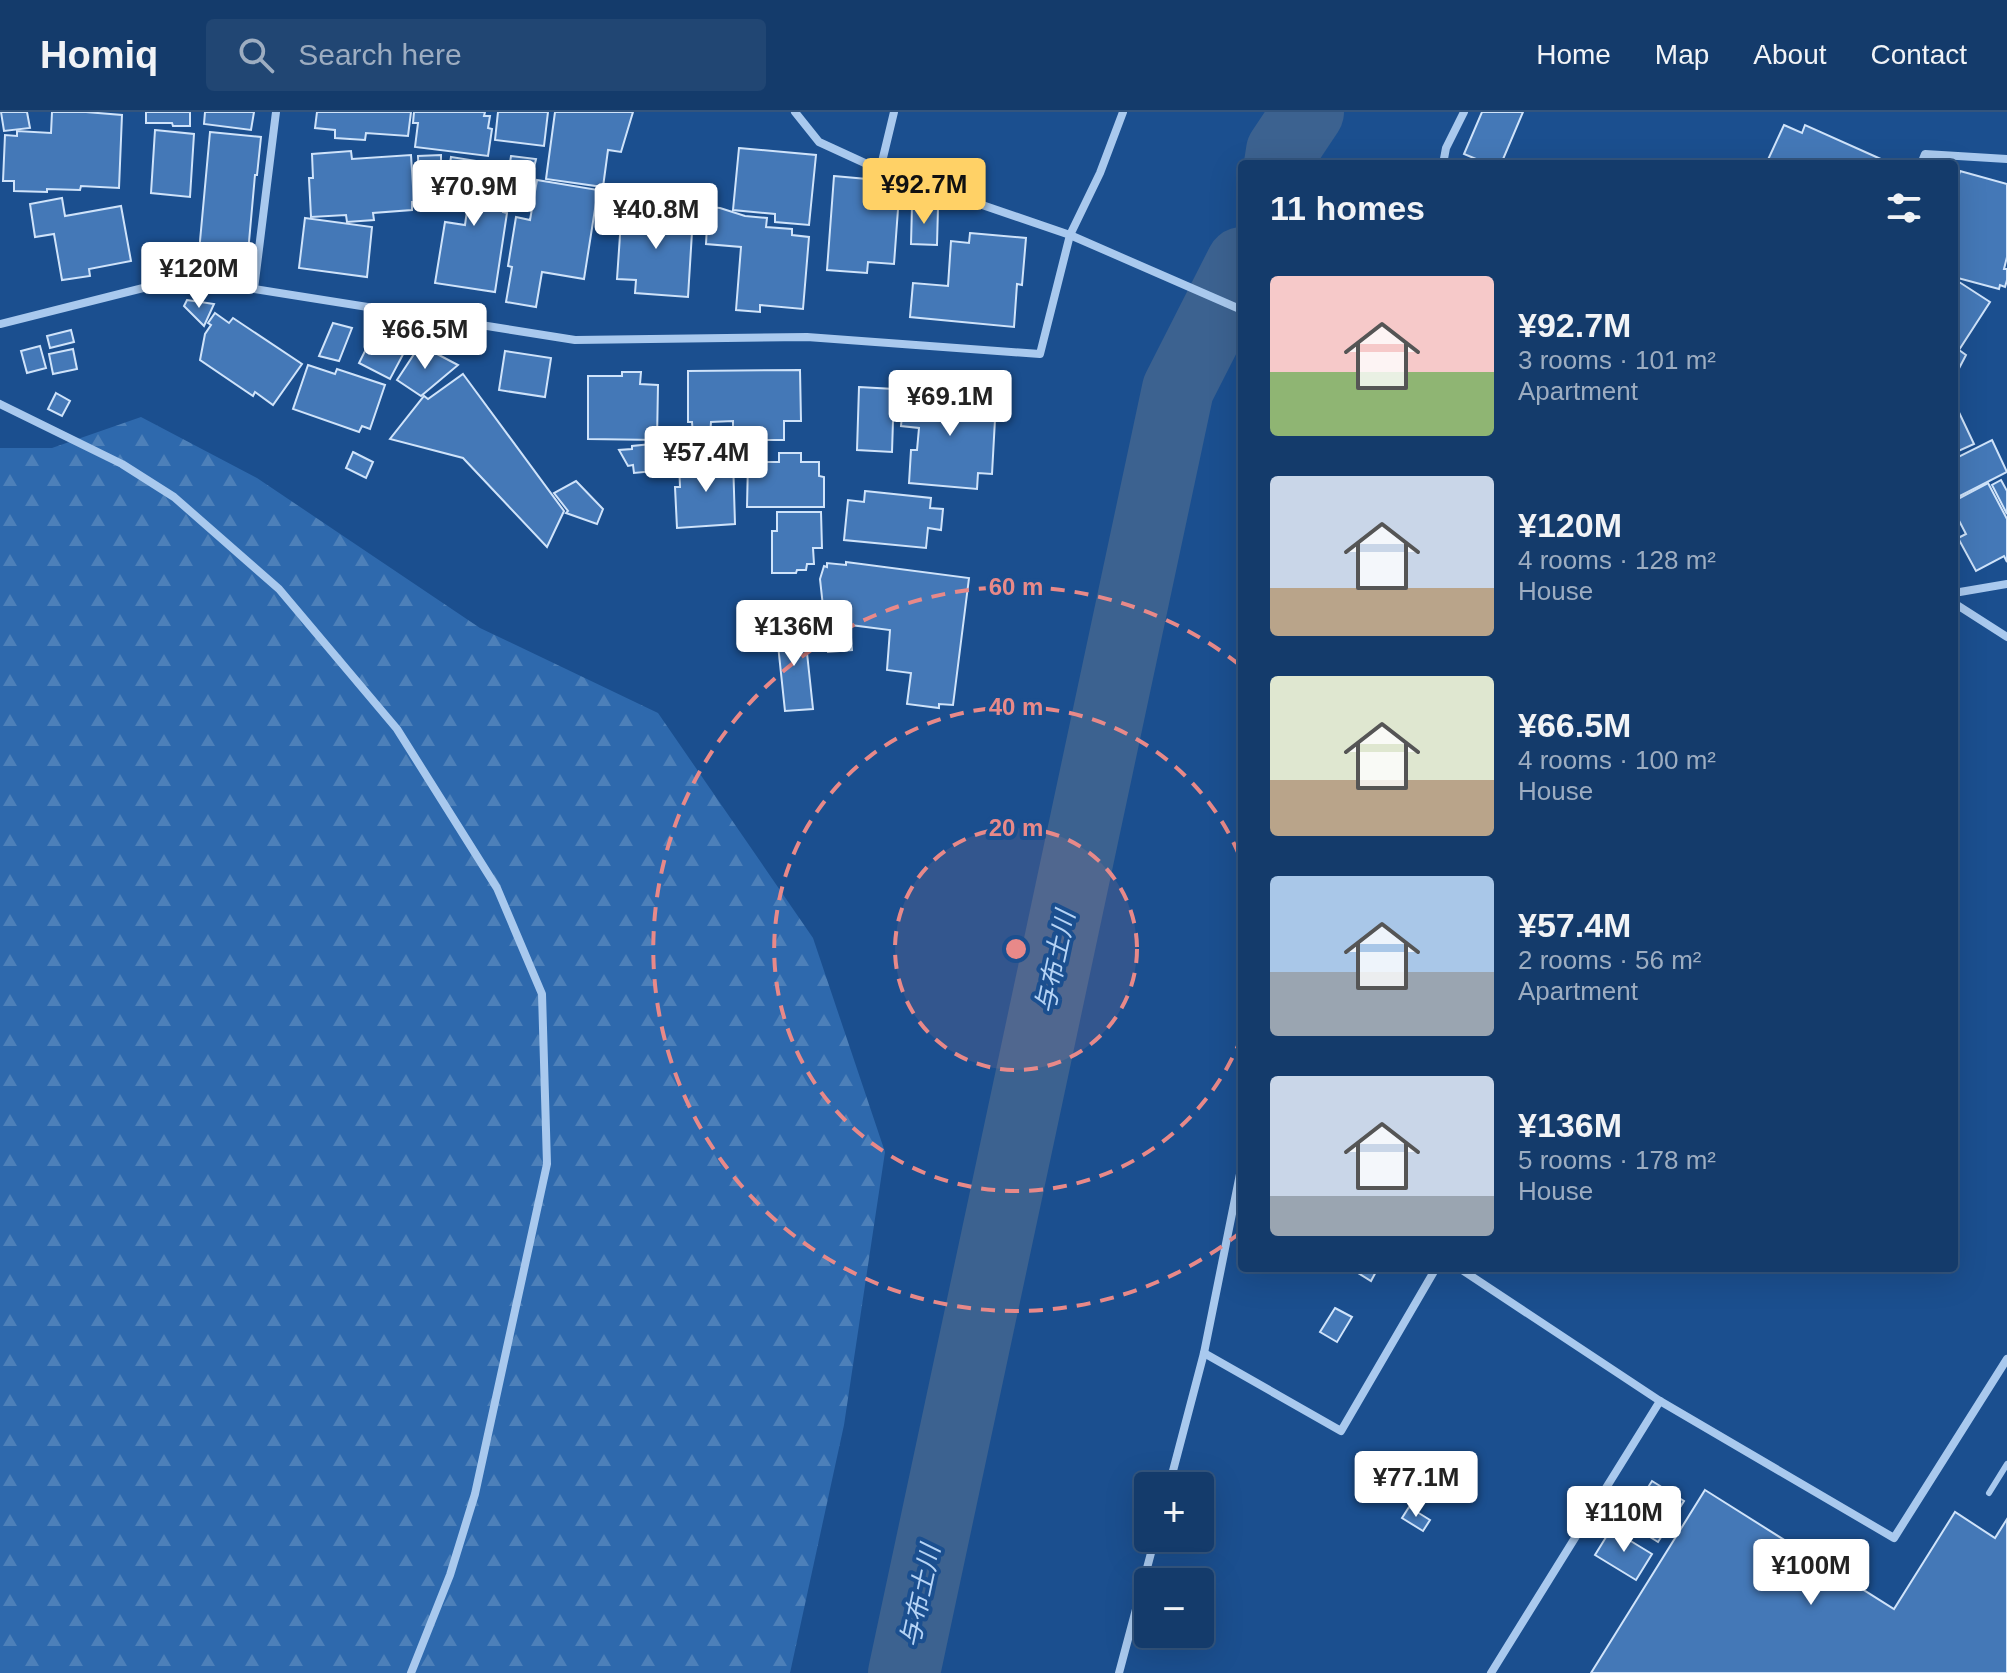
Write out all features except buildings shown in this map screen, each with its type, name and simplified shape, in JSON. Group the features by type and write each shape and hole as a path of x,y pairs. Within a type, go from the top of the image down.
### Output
{"street":[{"path":"254,289 276,112"},
{"path":"795,112 819,142 880,170 1070,235 1238,308"},
{"path":"880,170 894,112"},
{"path":"0,324 159,284 254,289 575,340 807,337 1040,354 1070,235 1100,173 1123,112"},
{"path":"1444,160 1446,148 1464,112"},
{"path":"1923,160 1925,154 2007,159"},
{"path":"0,404 122,464 174,497 279,589 397,729 497,888 542,994 547,1164 475,1494 450,1575 411,1673"},
{"path":"1958,592 2007,584"},
{"path":"1958,606 2007,637"},
{"path":"1173,1472 1204,1353 1238,1184"},
{"path":"1204,1353 1341,1431 1434,1272"},
{"path":"1465,1272 1660,1401 1894,1538 2007,1359"},
{"path":"1491,1673 1660,1401"},
{"path":"1119,1673 1151,1552"}],"lane":[{"path":"1989,1493 2007,1464"}],"green space":[{"path":"141,417 257,478 480,628 658,713 813,938 885,1152 844,1425 790,1673 0,1673 0,448 52,448"}],"waterway":[{"name":"与布土川","path":"1281,160 1282,151 1308,112"},
{"name":"与布土川","path":"904,1673 1178,389 1238,271"}]}
